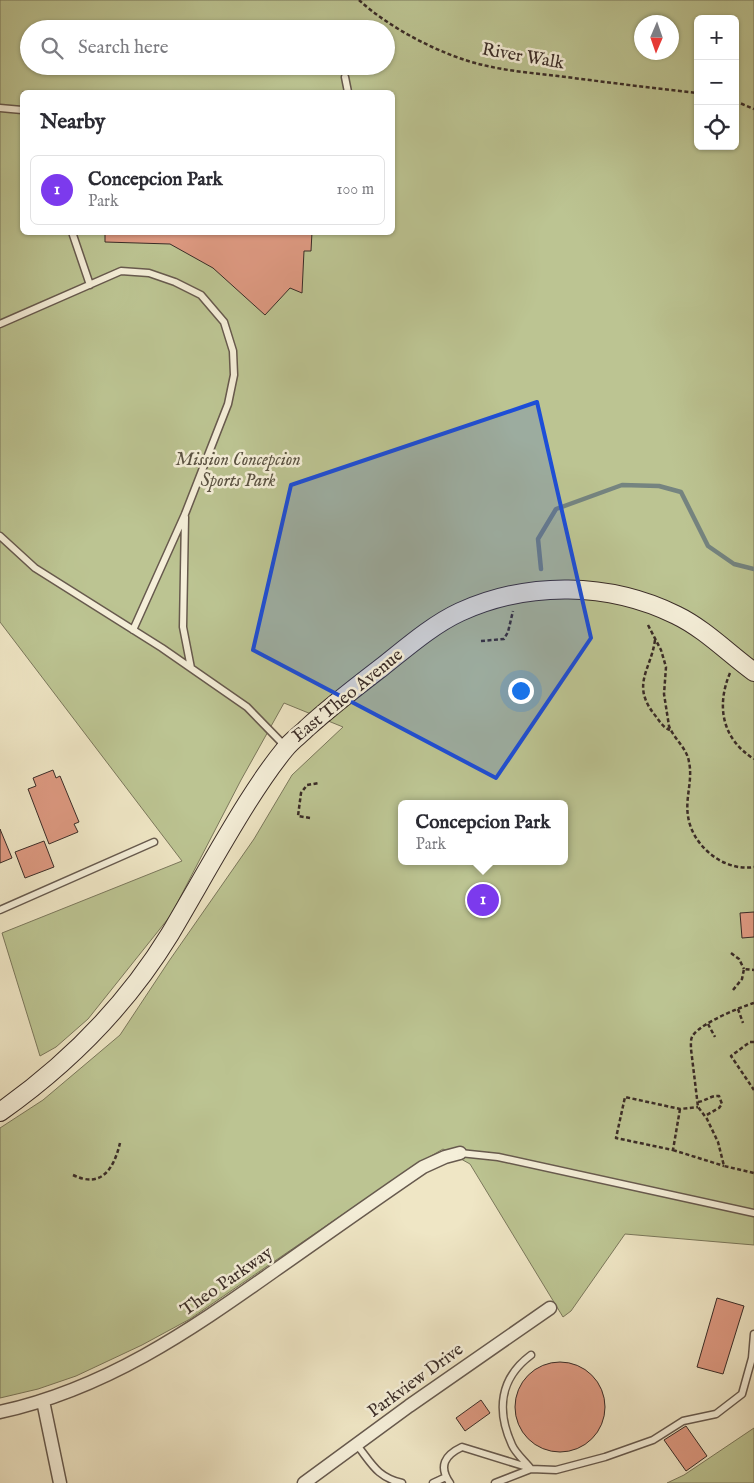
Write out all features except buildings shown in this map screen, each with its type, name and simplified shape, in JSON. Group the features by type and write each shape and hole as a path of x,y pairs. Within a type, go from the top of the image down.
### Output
{"street":[{"name":"East Theo Avenue","path":"0,1112 33,1089 66,1060 103,1024 137,982 169,936 233,825 286,747 328,709 424,634 459,612 498,598 538,590 579,589 617,594 651,604 677,615 700,628 754,672"},
{"name":"Theo Parkway","path":"0,1412 43,1400 111,1374 160,1348 211,1316 423,1167 445,1157 460,1154"},
{"name":"Parkview Drive","path":"304,1483 409,1406 550,1308"},
{"path":"43,1400 60,1483"}],"lane":[{"path":"345,77 348,90"},
{"path":"0,108 20,110"},
{"path":"73,235 90,285"},
{"path":"0,324 121,271 149,273 175,282 201,295 224,322 233,351 234,375 228,404 185,514 133,630"},
{"path":"185,514 183,627 191,668"},
{"path":"0,536 35,568 191,668 247,707 286,747"},
{"path":"0,910 154,842"},
{"path":"460,1154 498,1157 754,1213"},
{"path":"434,1483 448,1480 444,1472 445,1460 451,1452 462,1447 531,1469 556,1470 605,1457 653,1440 683,1421 716,1414 742,1394 752,1358 754,1334"},
{"path":"531,1355 520,1363 508,1380 503,1396 503,1414 512,1445 531,1469"},
{"path":"358,1445 381,1475 388,1480 402,1483"},
{"path":"495,1483 531,1469"}],"path":[{"name":"River Walk","path":"359,0 385,20"},
{"name":"River Walk","path":"395,26 447,53 482,65 694,93"},
{"path":"739,103 754,109"},
{"path":"481,642 504,639 508,632 513,611"},
{"path":"648,625 661,650 666,667 664,694 667,718 671,731"},
{"path":"656,639 643,684 644,697 661,723 682,744 689,761 688,816 697,840 707,852 720,861 737,867 754,868"},
{"path":"730,672 723,697 724,720 735,743 742,752 754,759"},
{"path":"310,818 298,816 301,793 307,785 320,784"},
{"path":"731,953 739,959 744,969 742,978 733,990"},
{"path":"744,969 754,970"},
{"path":"724,1166 718,1142 705,1116 698,1107 691,1040 694,1034 708,1024 738,1009 754,1004"},
{"path":"738,1009 743,1023"},
{"path":"708,1024 715,1037"},
{"path":"754,1042 750,1042 731,1056 754,1090"},
{"path":"698,1107 680,1109 625,1096 616,1138 673,1150 724,1166 754,1172"},
{"path":"698,1102 706,1101 715,1096 719,1096 722,1100 719,1108 705,1116"},
{"path":"673,1150 680,1109"},
{"path":"73,1175 83,1180 107,1174 117,1156 120,1143"}],"highlighted area":[{"path":"537,402 591,638 496,778 253,650 291,485"}],"green space":[{"name":"Mission Concepcion Sports Park","path":"0,0 754,0 754,1245 625,1234 571,1311 563,1317 470,1164 443,1149 412,1167 190,1319 142,1345 76,1376 38,1389 0,1398 0,1128 43,1100 120,1035 254,839 292,775 343,727 284,703 241,780 171,915 88,1019 56,1047 40,1056 2,933 182,861 0,622"},
{"path":"754,1428 754,1483 667,1483 684,1475"}],"waterway":[{"path":"541,569 538,539 556,509 622,485 659,486 681,492 708,546 734,564 754,569"}],"place":[{"name":"Concepcion Park","path":"483,900"}]}
